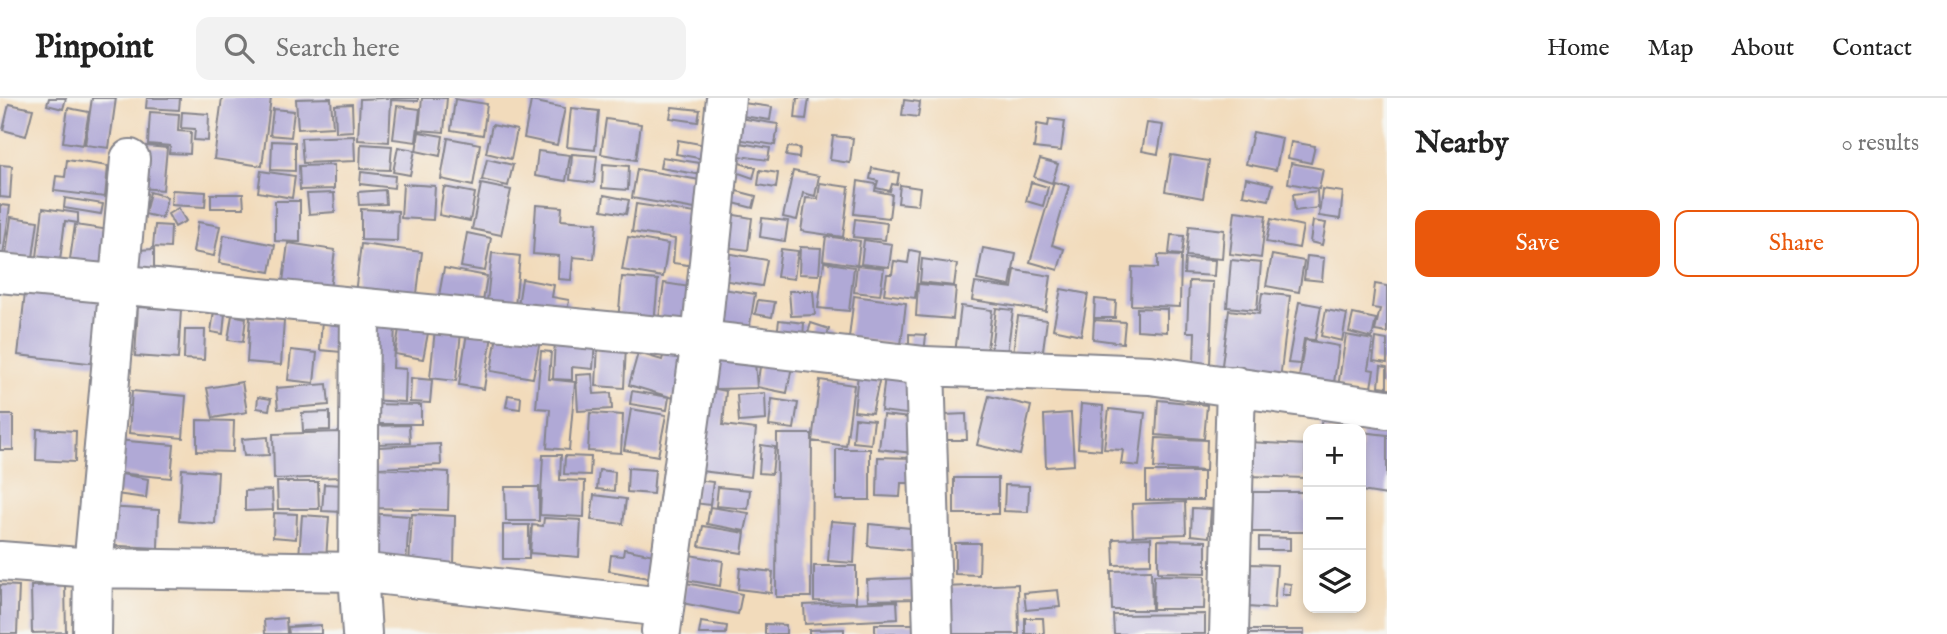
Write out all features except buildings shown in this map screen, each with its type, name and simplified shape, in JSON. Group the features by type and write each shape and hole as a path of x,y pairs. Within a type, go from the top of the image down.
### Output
{"street":[{"path":"0,561 93,568 358,572 662,621 701,340 726,98"},
{"path":"92,634 93,568 130,159"},
{"path":"0,273 701,340 925,366 1150,375 1387,409"},
{"path":"359,308 358,572 362,634"},
{"path":"925,366 933,634"},
{"path":"1229,634 1236,386"}]}
